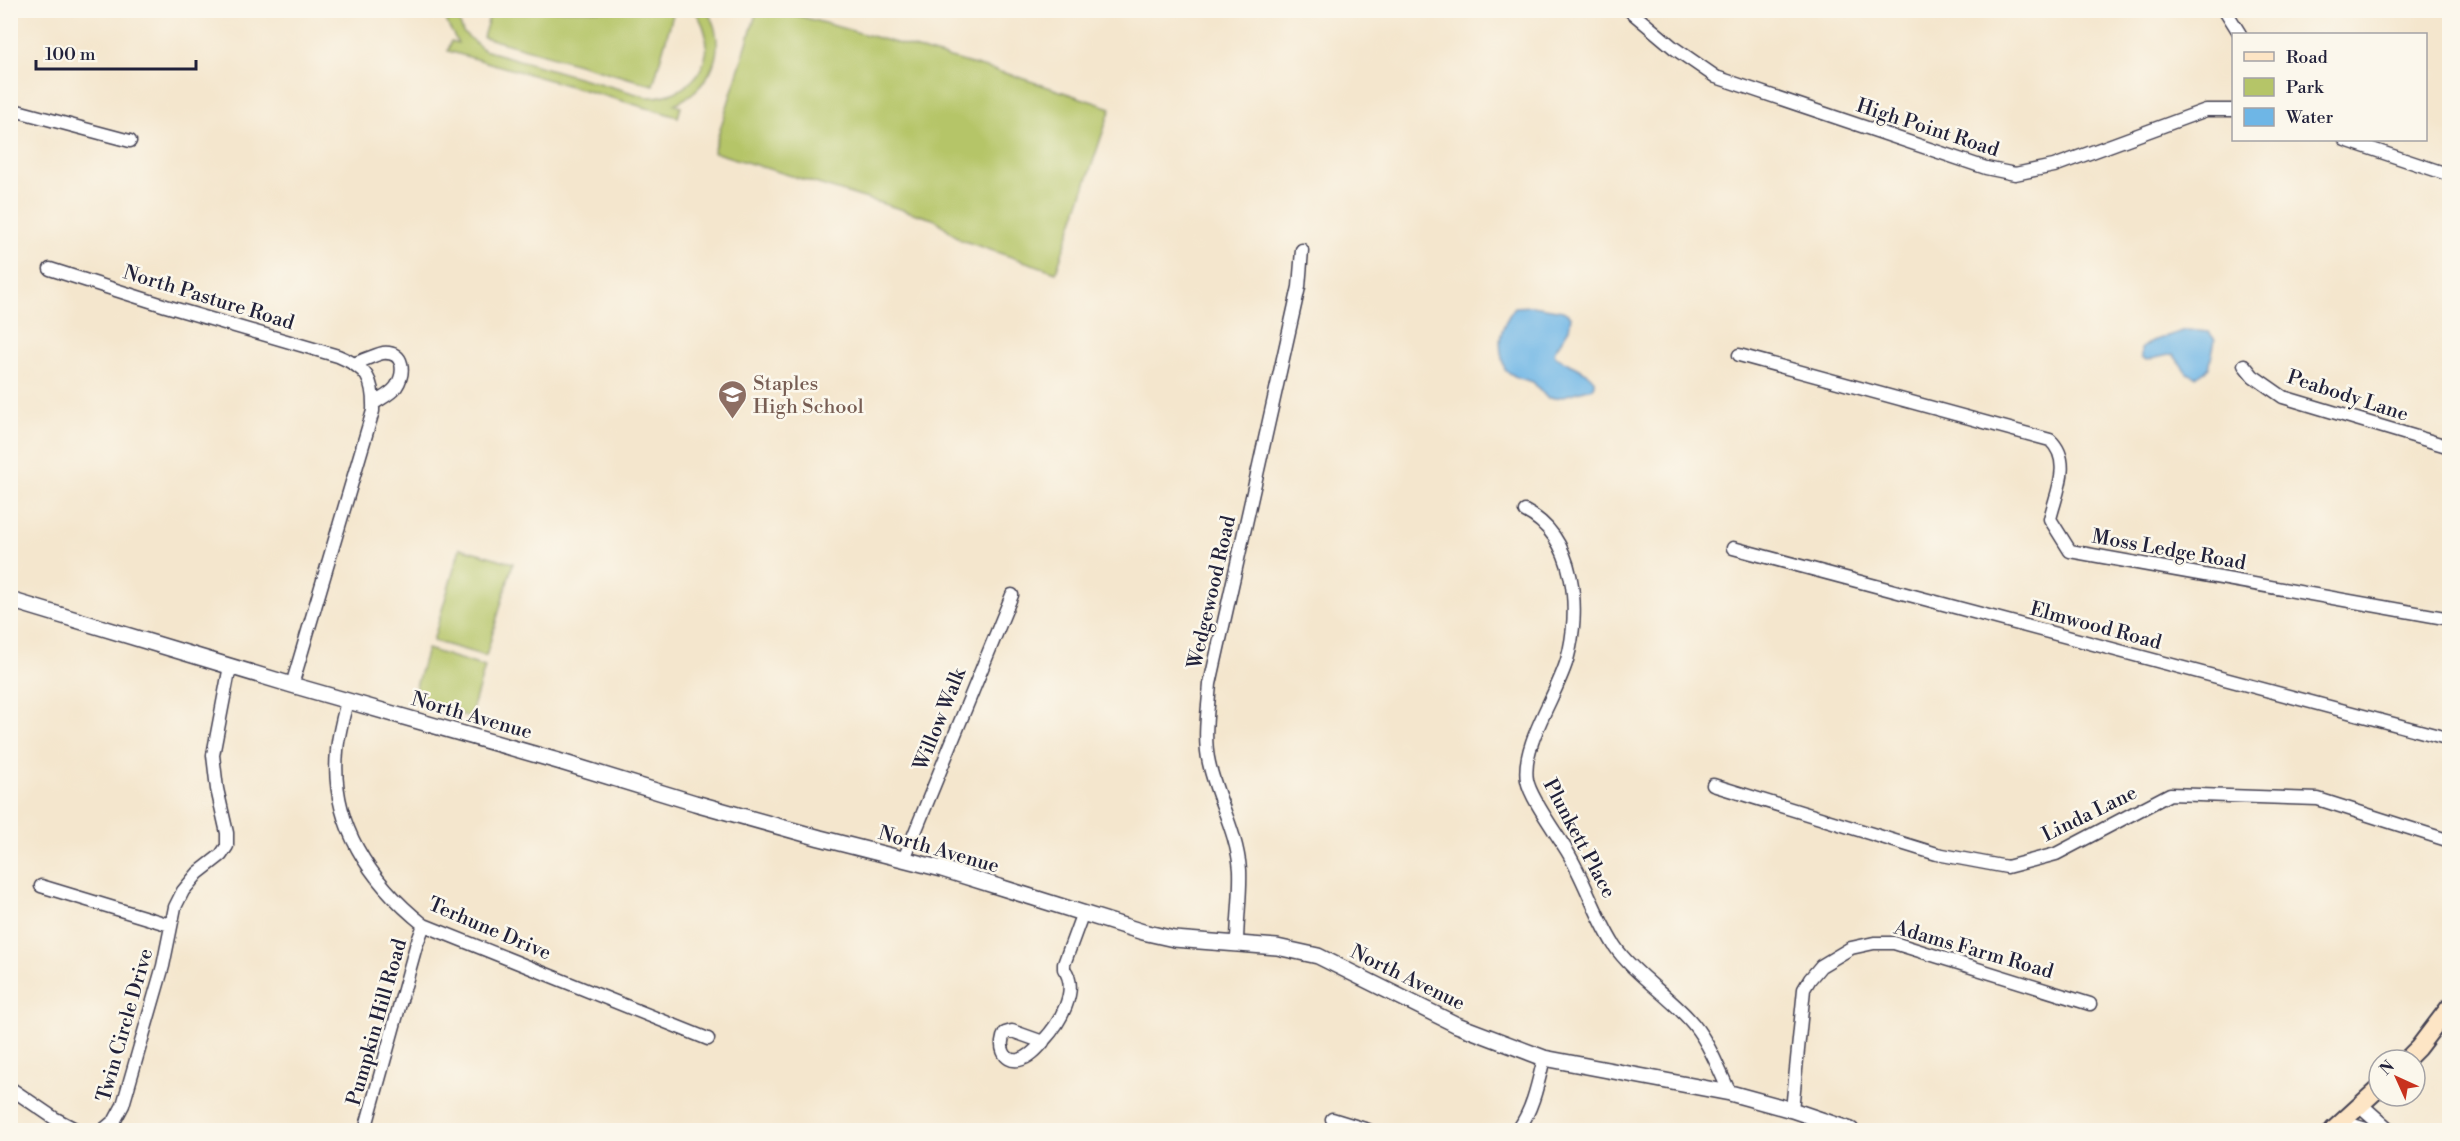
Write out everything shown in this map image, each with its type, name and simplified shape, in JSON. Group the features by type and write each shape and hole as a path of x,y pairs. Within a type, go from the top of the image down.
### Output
{"main road":[{"path":"2418,1048 2450,1006"},
{"path":"2337,1127 2367,1100"}],"street":[{"name":"High Point Road","path":"1629,10 1674,48 1716,77 1986,168 2015,174 2054,166 2206,110 2232,110"},
{"path":"2225,10 2239,33"},
{"path":"10,109 130,141"},
{"path":"2349,141 2450,175"},
{"name":"Wedgewood Road","path":"1237,944 1240,869 1230,823 1209,762 1206,742 1210,684 1299,287 1302,250"},
{"name":"North Pasture Road","path":"50,268 166,306 356,363"},
{"path":"292,685 373,404 373,393 369,380 356,363 386,353 395,355 401,360 403,367 395,389 373,404"},
{"name":"Moss Ledge Road","path":"1739,355 2050,440 2060,452 2063,465 2050,519 2070,551 2450,619"},
{"name":"Peabody Lane","path":"2244,365 2253,376 2283,397 2450,447"},
{"name":"Plunkett Place","path":"1525,511 1539,518 1548,527 1563,553 1572,575 1573,599 1573,630 1567,660 1527,756 1527,782 1573,861 1615,946 1690,1020 1706,1043 1730,1094"},
{"name":"Elmwood Road","path":"1733,548 2450,739"},
{"name":"Willow Walk","path":"904,859 1012,595"},
{"name":"North Avenue","path":"10,600 347,701 820,838 904,859 1143,932 1174,939 1277,947 1318,956 1457,1024 1544,1058 1730,1094 1792,1110 1851,1131"},
{"name":"Twin Circle Drive","path":"103,1131 115,1120 123,1105 163,966 170,925 183,891 198,873 224,853 227,846 227,833 217,789 213,755 230,666"},
{"name":"Terhune Drive","path":"347,701 337,751 337,787 350,834 383,888 424,925 708,1039"},
{"name":"Linda Lane","path":"1713,785 1937,854 2007,867 2056,854 2170,794 2318,799 2450,841"},
{"path":"41,886 170,925"},
{"path":"1043,1042 1053,1030 1068,997 1068,974 1064,969 1064,964 1082,915"},
{"name":"Pumpkin Hill Road","path":"365,1131 416,946 424,925"},
{"name":"Adams Farm Road","path":"1792,1110 1804,989 1821,966 1851,948 1874,943 1894,943 2091,1004"},
{"path":"1518,1131 1534,1098 1544,1058"},
{"path":"10,1088 77,1131"},
{"path":"2361,1106 2388,1131"},
{"path":"1332,1119 1368,1131"},
{"path":"2337,1127 2364,1131"}],"green space":[{"path":"491,10 674,11 653,85 483,37"},
{"path":"444,11 455,11 463,32 484,50 647,97 664,96 679,90 700,70 707,42 703,26 695,11 707,11 714,25 717,39 716,52 707,77 687,97 674,104 681,107 678,117 448,51 451,41 458,43 448,25"},
{"path":"757,11 781,11 1015,76 1111,108 1056,272 961,240 936,220 713,152"},
{"path":"460,548 513,563 486,656 433,641"},
{"path":"427,649 485,667 470,717 412,700"}],"water":[{"path":"1533,306 1563,311 1571,316 1569,329 1554,352 1556,357 1587,373 1594,380 1592,388 1556,398 1547,398 1533,382 1516,377 1505,370 1500,344 1505,322 1515,307"},
{"path":"2186,330 2209,332 2215,340 2209,368 2196,377 2187,373 2173,354 2147,360 2141,358 2141,349 2152,341"}],"place":[{"name":"Staples High School","path":"732,420"}]}
